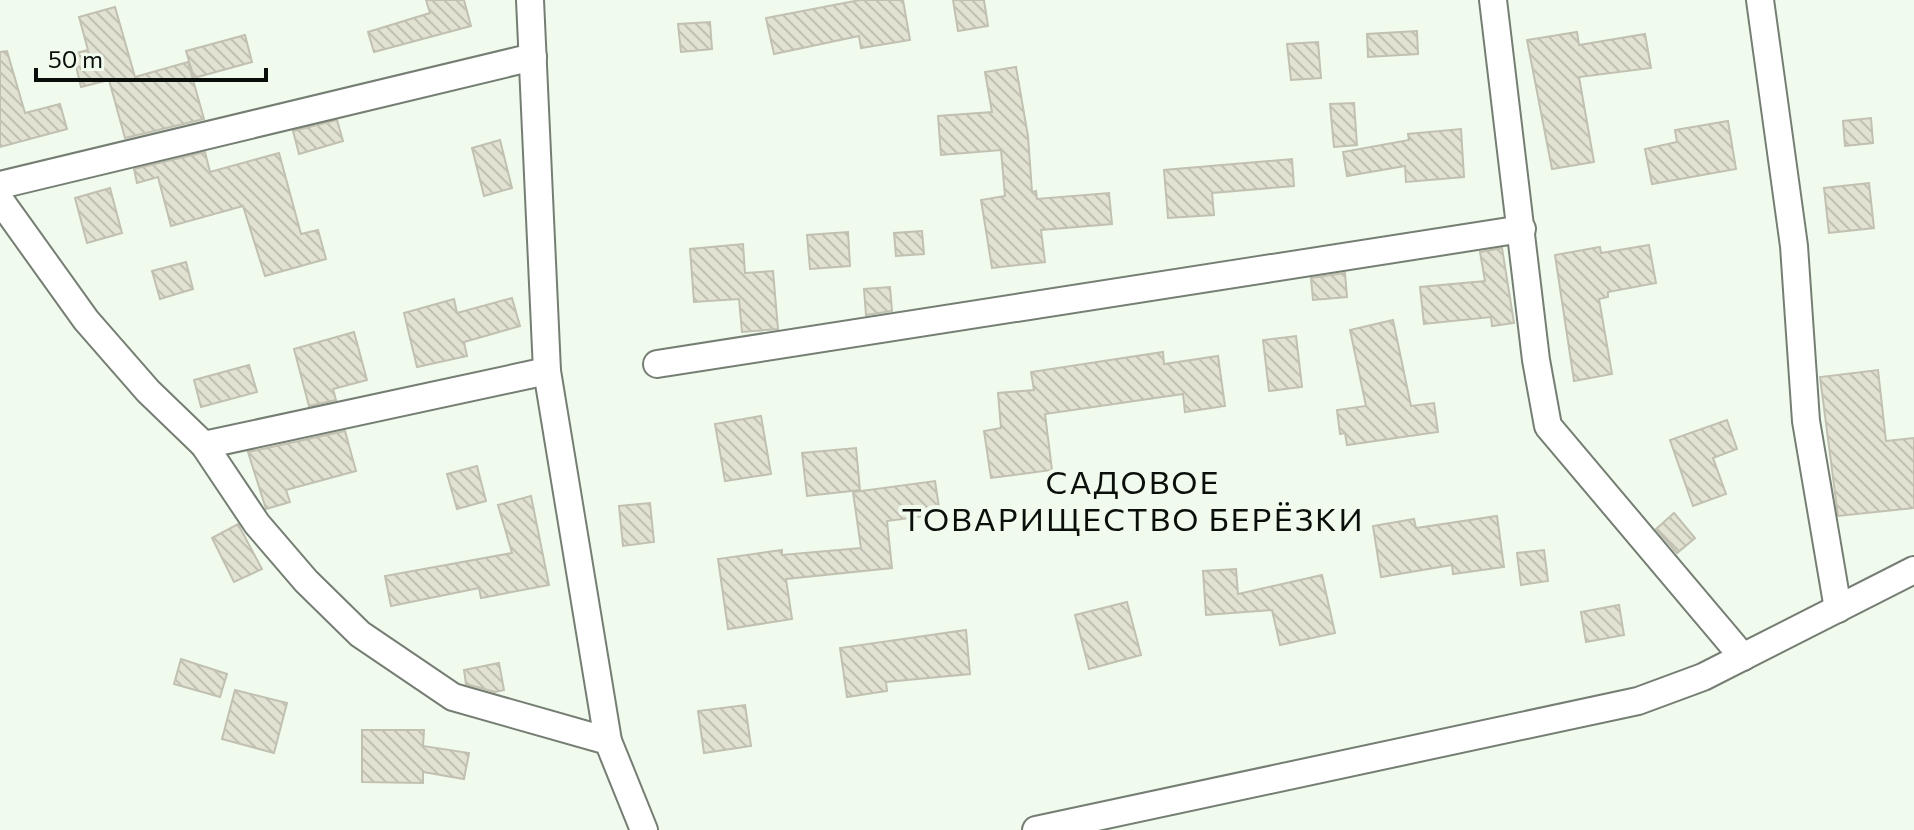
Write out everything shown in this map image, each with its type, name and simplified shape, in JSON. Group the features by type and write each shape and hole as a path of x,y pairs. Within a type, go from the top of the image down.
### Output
{"street":[{"path":"530,0 547,371 608,741 644,830"},
{"path":"1493,0 1536,360 1548,426 1743,657"},
{"path":"1760,0 1794,246 1806,421 1838,609"},
{"path":"0,185 533,57"},
{"path":"0,200 86,320 148,391 204,445 257,524 306,581 360,634 453,697 608,741"},
{"path":"657,364 1522,229"},
{"path":"204,445 547,371"},
{"path":"1036,830 1599,711 1667,692 1914,570"}],"building":[{"path":"426,0 464,0 471,26 374,52 368,32 430,13"},
{"path":"860,0 903,0 910,40 861,48 859,36 774,54 766,18"},
{"path":"953,0 984,0 988,26 958,31"},
{"path":"115,7 135,77 188,62 204,119 125,138 109,80 81,87 73,54 88,50 79,17"},
{"path":"710,22 712,49 681,52 678,24"},
{"path":"1417,31 1418,54 1368,57 1367,34"},
{"path":"1577,32 1579,45 1645,34 1651,68 1579,77 1594,162 1552,169 1527,40"},
{"path":"245,35 252,62 194,78 186,51"},
{"path":"1318,42 1321,78 1291,80 1287,44"},
{"path":"7,51 25,113 60,104 67,129 0,147 0,52"},
{"path":"1016,67 1028,136 1032,192 1036,191 1037,199 1109,193 1112,224 1041,230 1045,262 992,268 981,200 1005,196 1001,150 941,155 938,116 992,112 985,72"},
{"path":"1354,103 1357,145 1334,147 1330,104"},
{"path":"1871,118 1873,143 1845,146 1843,121"},
{"path":"337,120 343,141 299,154 293,131"},
{"path":"1728,121 1736,169 1652,184 1645,149 1677,142 1675,130"},
{"path":"1461,129 1464,177 1406,182 1405,166 1347,176 1343,152 1409,140 1408,134"},
{"path":"500,140 512,188 484,196 472,148"},
{"path":"205,152 210,172 279,153 301,234 318,230 326,259 265,276 243,206 171,226 158,177 137,183 134,169"},
{"path":"1292,159 1294,186 1212,193 1214,215 1168,218 1164,170"},
{"path":"1869,183 1874,228 1829,233 1824,188"},
{"path":"110,188 122,233 87,243 75,198"},
{"path":"922,231 924,254 896,256 894,233"},
{"path":"848,232 850,266 810,269 807,235"},
{"path":"743,244 745,273 773,271 778,329 742,332 739,299 694,302 690,249"},
{"path":"1649,245 1656,283 1608,292 1608,297 1599,299 1612,374 1574,381 1555,255 1600,247 1601,253"},
{"path":"1502,248 1514,323 1492,326 1491,317 1424,324 1420,287 1485,281 1480,252"},
{"path":"186,262 193,289 160,299 152,271"},
{"path":"1345,273 1347,297 1313,300 1311,278"},
{"path":"890,287 892,311 866,315 864,289"},
{"path":"512,298 520,326 464,342 467,356 417,367 404,313 454,299 457,313"},
{"path":"1393,320 1411,406 1434,403 1438,432 1347,445 1345,433 1340,434 1337,410 1366,406 1350,330"},
{"path":"354,332 367,380 333,389 336,400 309,406 294,349"},
{"path":"1296,336 1302,387 1269,391 1263,340"},
{"path":"1163,352 1164,364 1218,356 1225,406 1185,412 1183,394 1045,414 1052,470 991,478 984,431 1001,428 998,393 1034,390 1031,372"},
{"path":"249,365 257,392 201,407 194,380"},
{"path":"1878,370 1886,441 1914,438 1914,508 1838,516 1820,377"},
{"path":"761,416 771,474 725,481 715,424"},
{"path":"1727,420 1737,449 1713,458 1726,494 1693,506 1670,440"},
{"path":"345,431 356,471 286,490 290,502 266,509 248,452"},
{"path":"856,448 860,490 807,496 802,453"},
{"path":"477,466 486,501 457,509 447,474"},
{"path":"935,481 940,514 887,521 892,568 786,579 792,619 728,629 718,559 782,550 782,555 861,548 853,492"},
{"path":"531,496 549,585 481,598 479,588 391,606 385,576 512,553 498,505"},
{"path":"650,503 654,542 623,546 619,506"},
{"path":"1674,513 1695,538 1677,553 1656,529"},
{"path":"1497,516 1504,567 1453,574 1452,565 1381,577 1373,526 1414,519 1416,528"},
{"path":"238,524 262,569 234,582 212,538"},
{"path":"1544,550 1548,581 1521,585 1517,553"},
{"path":"1236,569 1238,594 1322,575 1335,633 1280,645 1272,610 1206,615 1203,571"},
{"path":"1127,602 1141,655 1089,669 1075,615"},
{"path":"1619,605 1624,635 1586,642 1581,612"},
{"path":"966,630 970,674 886,682 887,691 847,697 840,648"},
{"path":"181,659 227,674 220,697 174,684"},
{"path":"499,663 504,690 495,692 466,684 464,670"},
{"path":"235,690 287,703 274,753 222,739"},
{"path":"745,705 751,746 704,753 698,711"},
{"path":"362,730 424,730 423,746 469,753 464,779 423,772 423,783 362,782"}],"district":[{"name":"САДОВОЕ ТОВАРИЩЕСТВО БЕРЁЗКИ","path":"1133,502"}]}
